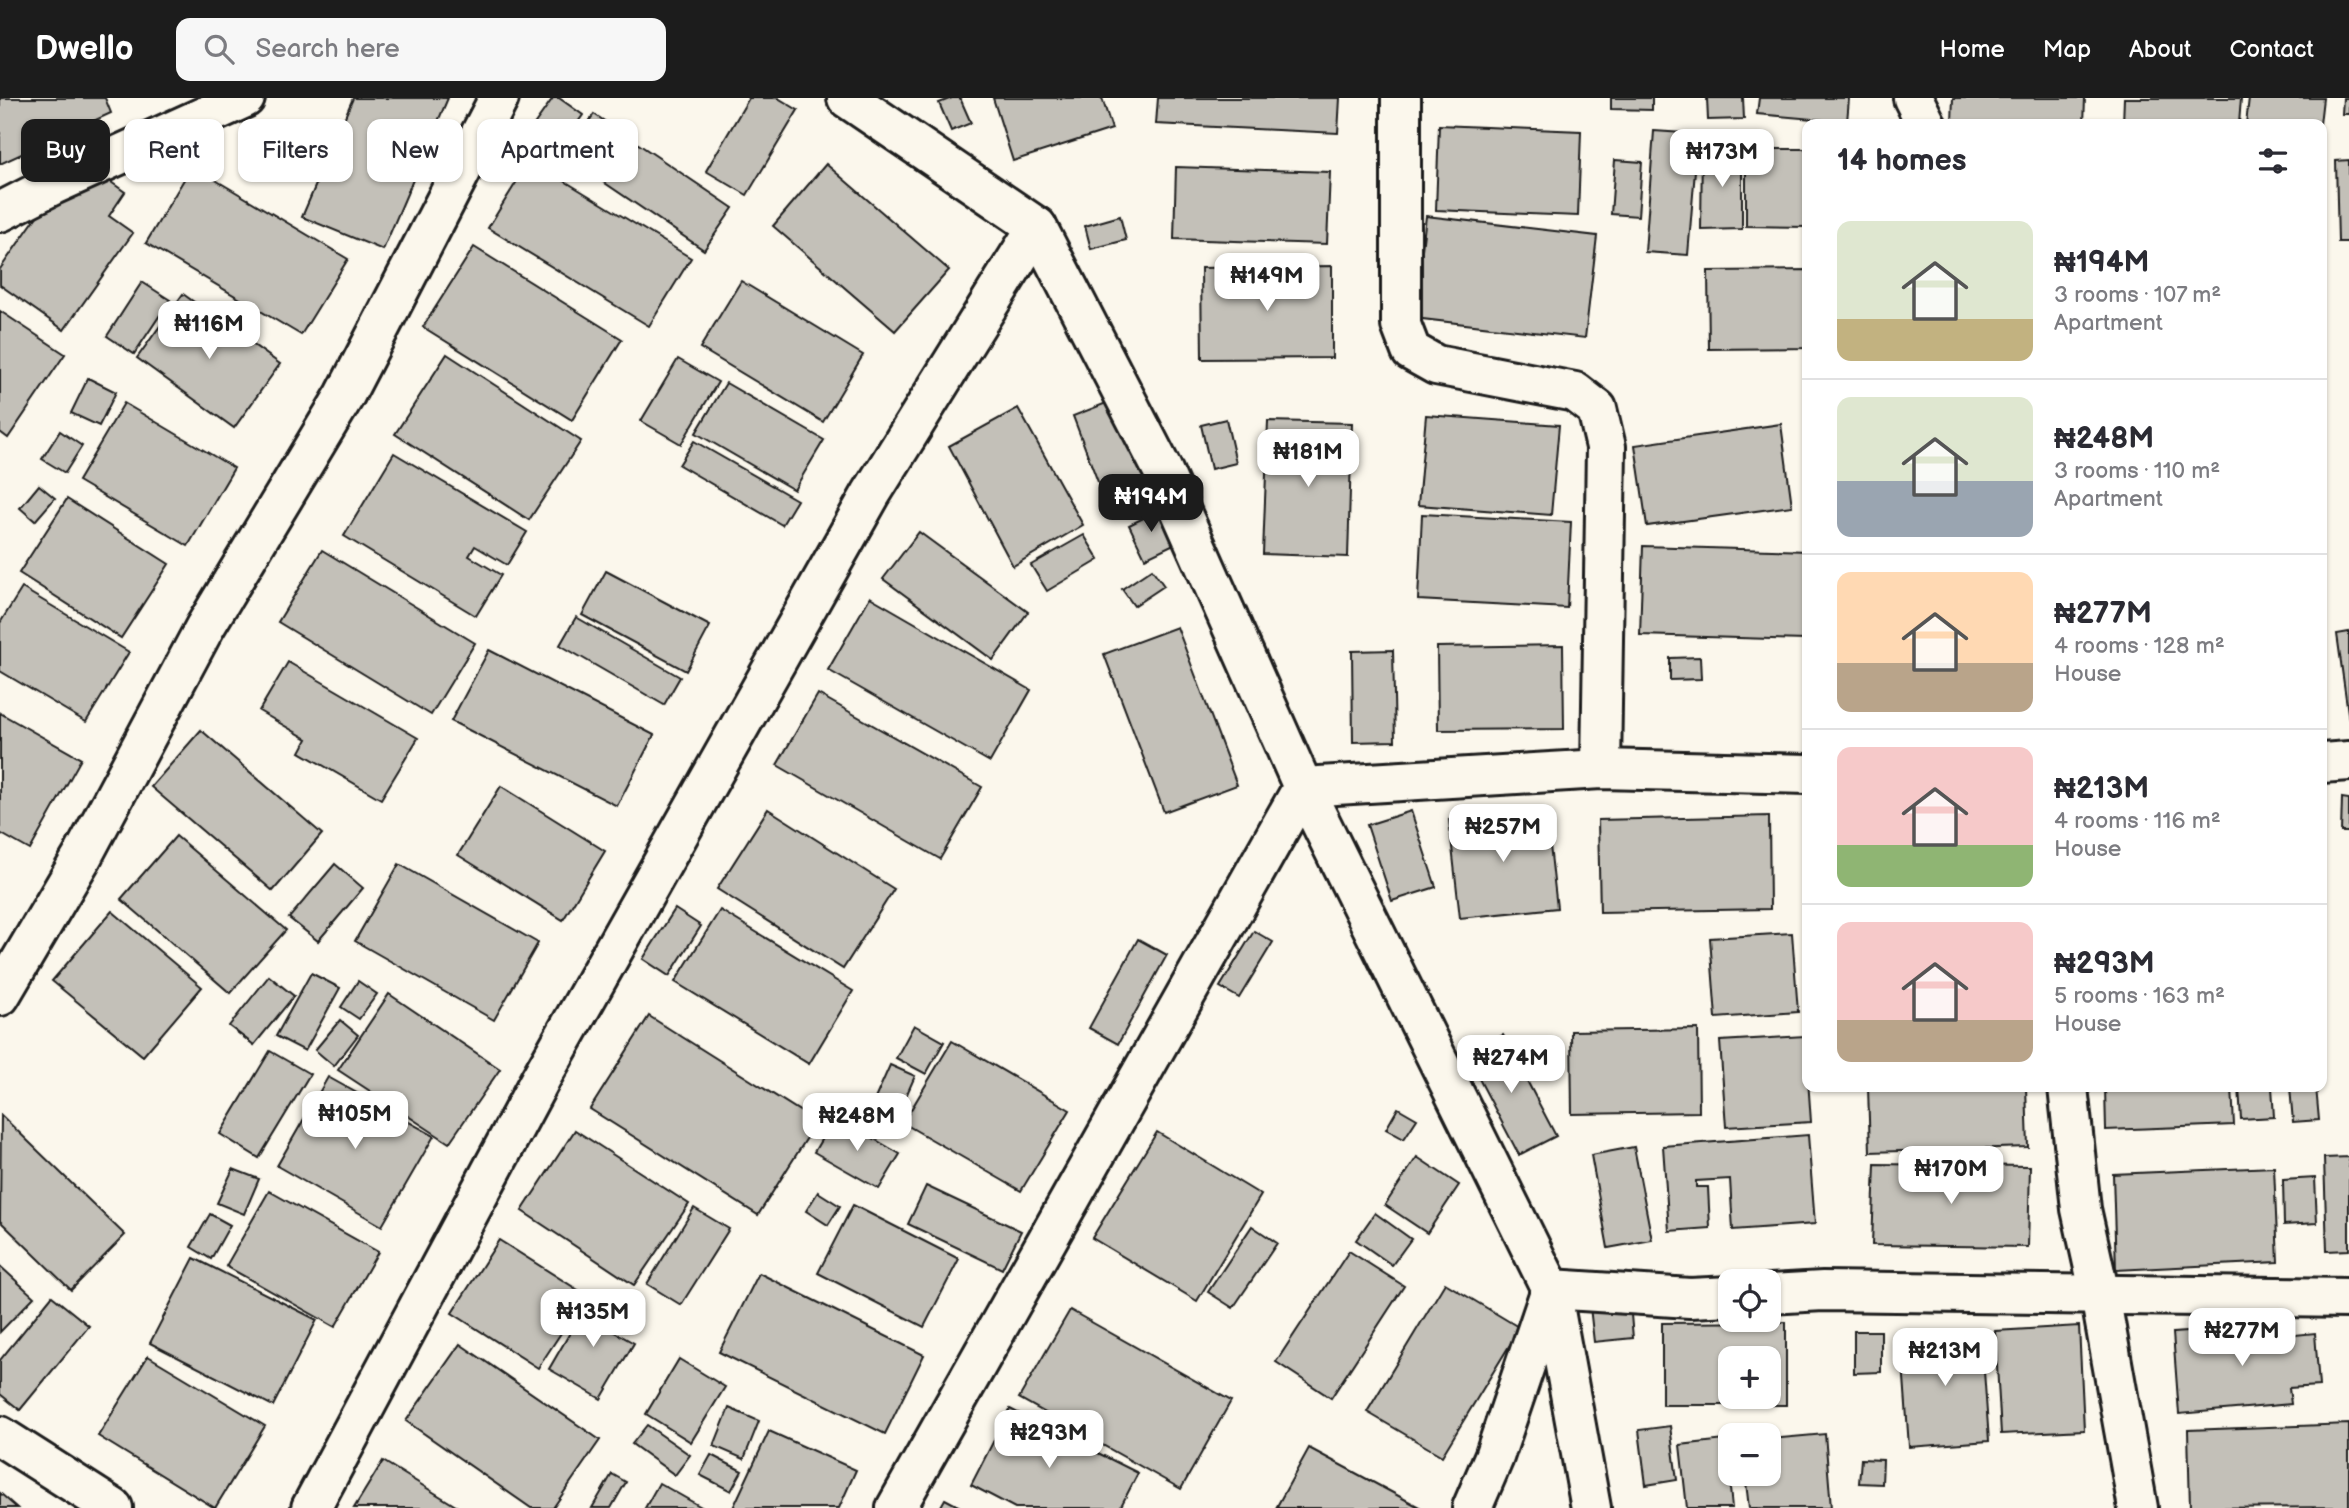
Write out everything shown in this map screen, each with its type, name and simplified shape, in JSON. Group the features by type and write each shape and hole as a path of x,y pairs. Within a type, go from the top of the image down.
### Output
{"street":[{"path":"0,212 201,108 245,98"},
{"path":"0,996 82,857 205,627 345,395 499,98"},
{"path":"847,98 1037,227 1162,469 1303,787 1551,1289 1591,1508"},
{"path":"1401,98 1401,325 1411,351 1436,365 1575,392 1597,409 1606,447 1601,769"},
{"path":"1913,98 1924,119"},
{"path":"311,1508 541,1078 870,494 1037,227"},
{"path":"2327,763 2349,761"},
{"path":"1303,787 1601,769 1802,774"},
{"path":"896,1508 1303,787"},
{"path":"2069,1092 2081,1209 2100,1295 2138,1508"},
{"path":"1551,1289 1690,1298 1718,1297"},
{"path":"1472,1508 1494,1457 1551,1289"},
{"path":"1781,1293 1824,1291 2349,1298"},
{"path":"0,1436 113,1508"}],"building":[{"path":"0,98 105,98 111,113 98,119 21,119 21,154 0,164"},
{"path":"353,98 448,98 439,119 367,119 367,182 412,182 383,250 302,217 317,182 353,182 353,119 344,119"},
{"path":"553,98 559,98 583,115 580,119 538,119"},
{"path":"749,98 778,98 798,110 747,195 706,171"},
{"path":"960,98 971,123 951,131 939,103"},
{"path":"993,98 1102,98 1112,129 1013,161"},
{"path":"1158,98 1340,98 1338,133 1156,124"},
{"path":"1611,98 1652,98 1652,110 1611,109"},
{"path":"1707,98 1743,98 1744,119 1708,120"},
{"path":"1759,98 1849,98 1847,119 1757,114"},
{"path":"1953,98 2085,98 2084,119 1952,119"},
{"path":"2124,98 2241,98 2239,119 2123,119"},
{"path":"2249,98 2323,98 2321,119 2247,119"},
{"path":"2343,98 2349,98 2349,114 2342,114"},
{"path":"1439,125 1581,131 1578,216 1436,210"},
{"path":"1654,131 1698,134 1688,255 1645,252"},
{"path":"638,144 733,208 704,250 603,182 638,182"},
{"path":"1702,149 1742,149 1742,229 1701,230"},
{"path":"1746,149 1802,149 1802,227 1746,226"},
{"path":"1615,160 1642,162 1638,216 1611,214"},
{"path":"2349,160 2349,242 2338,242 2336,161"},
{"path":"826,164 949,270 895,331 773,226"},
{"path":"1176,167 1330,172 1327,244 1174,239"},
{"path":"110,181 125,192 109,216 133,233 64,330 0,285 0,269 59,185 66,182"},
{"path":"182,182 219,182 348,259 301,335 146,243"},
{"path":"516,182 566,182 691,258 649,326 488,228"},
{"path":"1120,216 1126,240 1091,249 1085,226"},
{"path":"1426,216 1597,236 1585,338 1414,318"},
{"path":"474,247 622,339 572,420 423,327"},
{"path":"1332,266 1332,358 1202,359 1201,268"},
{"path":"1802,270 1802,348 1709,349 1708,271"},
{"path":"741,281 863,355 823,422 700,348"},
{"path":"142,282 170,300 134,354 107,336"},
{"path":"183,294 280,364 234,428 137,358"},
{"path":"0,311 65,354 8,438 0,432"},
{"path":"447,354 581,441 529,520 395,434"},
{"path":"678,359 718,382 681,444 641,421"},
{"path":"88,378 116,392 99,426 71,413"},
{"path":"726,383 824,440 794,490 696,433"},
{"path":"1114,400 1151,496 1109,511 1073,416"},
{"path":"124,403 234,468 188,546 78,481"},
{"path":"1018,408 1083,525 1013,566 949,446"},
{"path":"1426,415 1559,425 1551,515 1418,505"},
{"path":"1226,419 1236,463 1211,469 1201,425"},
{"path":"1268,421 1352,423 1348,557 1263,554"},
{"path":"1781,424 1792,506 1647,526 1635,445"},
{"path":"60,431 82,446 65,473 42,459"},
{"path":"694,441 797,500 782,525 679,465"},
{"path":"394,453 527,532 507,565 475,546 469,556 501,575 476,616 344,536"},
{"path":"39,485 55,498 35,521 20,508"},
{"path":"67,499 169,564 121,638 19,573"},
{"path":"1158,511 1174,544 1145,558 1129,525"},
{"path":"1422,514 1571,522 1567,608 1418,600"},
{"path":"919,532 1028,612 993,660 883,579"},
{"path":"1084,535 1099,560 1047,591 1031,565"},
{"path":"1643,546 1802,551 1802,640 1640,635"},
{"path":"322,550 475,643 431,715 278,622"},
{"path":"1152,569 1164,586 1134,606 1122,589"},
{"path":"606,571 710,626 686,671 582,615"},
{"path":"22,588 129,652 86,722 0,671 0,623"},
{"path":"870,597 1031,690 990,762 828,670"},
{"path":"576,617 680,677 664,705 560,645"},
{"path":"1177,627 1237,785 1164,812 1104,654"},
{"path":"2349,632 2349,720 2337,634"},
{"path":"1563,645 1564,729 1438,730 1437,647"},
{"path":"489,650 654,735 617,806 451,721"},
{"path":"1393,650 1395,741 1353,742 1352,651"},
{"path":"1700,657 1701,679 1670,680 1670,658"},
{"path":"288,662 418,738 381,799 300,752 307,739 259,711"},
{"path":"818,694 982,787 940,859 777,765"},
{"path":"0,713 81,759 30,850 0,833"},
{"path":"201,730 322,834 273,891 151,787"},
{"path":"501,786 605,851 563,920 458,855"},
{"path":"2342,798 2349,799 2349,832 2341,832"},
{"path":"768,809 894,889 843,969 717,889"},
{"path":"1546,810 1557,908 1460,918 1449,820"},
{"path":"1411,811 1436,887 1392,901 1367,825"},
{"path":"1769,816 1770,909 1600,912 1598,820"},
{"path":"176,836 286,930 230,993 121,899"},
{"path":"335,864 363,888 318,941 289,918"},
{"path":"399,864 538,943 494,1020 355,941"},
{"path":"675,909 701,926 669,976 643,959"},
{"path":"720,910 853,991 809,1064 675,982"},
{"path":"112,911 202,987 143,1056 52,981"},
{"path":"1254,931 1273,942 1239,998 1220,987"},
{"path":"1792,933 1798,1012 1716,1018 1710,938"},
{"path":"1138,939 1167,955 1118,1044 1089,1028"},
{"path":"311,973 340,988 305,1051 276,1036"},
{"path":"269,976 294,996 254,1045 229,1026"},
{"path":"358,981 377,994 359,1019 341,1007"},
{"path":"389,994 500,1069 449,1143 338,1070"},
{"path":"649,1016 817,1122 758,1215 590,1109"},
{"path":"340,1020 358,1035 334,1066 315,1050"},
{"path":"914,1025 944,1042 926,1074 896,1058"},
{"path":"1698,1029 1699,1112 1572,1114 1571,1031"},
{"path":"1503,1035 1556,1136 1519,1155 1466,1054"},
{"path":"1802,1036 1802,1092 1809,1092 1811,1122 1726,1127 1720,1041"},
{"path":"952,1041 1070,1110 1021,1191 903,1123"},
{"path":"270,1051 310,1074 259,1158 220,1134"},
{"path":"890,1065 915,1076 899,1112 874,1101"},
{"path":"328,1077 434,1136 382,1226 277,1166"},
{"path":"1868,1092 2026,1092 2028,1147 1870,1152"},
{"path":"2105,1092 2232,1092 2234,1125 2106,1130"},
{"path":"2239,1092 2272,1092 2274,1117 2241,1119"},
{"path":"2290,1092 2316,1092 2319,1120 2293,1122"},
{"path":"1398,1108 1417,1119 1404,1139 1386,1129"},
{"path":"1,1115 125,1235 71,1290 0,1221"},
{"path":"835,1116 900,1154 879,1189 814,1152"},
{"path":"575,1130 689,1204 634,1285 522,1211"},
{"path":"1157,1132 1261,1195 1197,1301 1092,1238"},
{"path":"1808,1135 1815,1224 1733,1230 1730,1179 1696,1181 1696,1187 1708,1187 1710,1228 1669,1231 1663,1146"},
{"path":"1634,1147 1652,1240 1608,1248 1591,1155"},
{"path":"1417,1157 1459,1185 1427,1233 1385,1205"},
{"path":"2349,1157 2349,1250 2327,1251 2324,1158"},
{"path":"1875,1164 2030,1166 2028,1247 1872,1245"},
{"path":"2274,1167 2278,1262 2116,1270 2113,1174"},
{"path":"233,1169 259,1179 244,1214 217,1203"},
{"path":"2315,1178 2317,1223 2284,1225 2283,1180"},
{"path":"926,1186 1021,1231 1002,1269 908,1224"},
{"path":"269,1191 378,1252 335,1327 226,1266"},
{"path":"818,1192 840,1206 828,1225 806,1211"},
{"path":"853,1205 959,1259 924,1327 818,1273"},
{"path":"694,1208 729,1229 681,1305 647,1284"},
{"path":"1375,1213 1411,1239 1392,1265 1356,1240"},
{"path":"210,1214 230,1225 211,1259 191,1247"},
{"path":"1252,1226 1277,1243 1233,1308 1208,1292"},
{"path":"499,1240 586,1295 538,1368 452,1313"},
{"path":"1349,1251 1404,1286 1331,1398 1276,1362"},
{"path":"194,1258 317,1320 273,1406 150,1343"},
{"path":"0,1266 34,1297 0,1332"},
{"path":"759,1273 924,1355 885,1434 719,1352"},
{"path":"1445,1283 1520,1328 1442,1456 1367,1412"},
{"path":"593,1293 622,1309 611,1330 634,1343 601,1399 549,1369"},
{"path":"52,1296 89,1326 20,1410 0,1394 0,1360"},
{"path":"1630,1303 1633,1338 1594,1342 1590,1307"},
{"path":"1070,1310 1231,1401 1181,1489 1019,1398"},
{"path":"1781,1322 1786,1322 1786,1405 1781,1405 1781,1346 1718,1346 1718,1405 1662,1405 1662,1323 1718,1323 1718,1332 1781,1332"},
{"path":"2285,1325 2285,1336 2315,1333 2319,1386 2289,1388 2291,1404 2179,1414 2173,1333"},
{"path":"2079,1326 2084,1430 2001,1434 1995,1331"},
{"path":"1981,1329 1989,1441 1909,1447 1901,1335"},
{"path":"1854,1331 1881,1331 1881,1372 1854,1373"},
{"path":"460,1344 600,1440 553,1508 531,1508 406,1421"},
{"path":"148,1356 265,1426 215,1508 98,1436"},
{"path":"679,1359 725,1387 691,1442 646,1414"},
{"path":"729,1408 759,1421 744,1459 714,1446"},
{"path":"1010,1409 1138,1473 1120,1508 1015,1508 971,1485"},
{"path":"2349,1424 2349,1507 2190,1508 2188,1430"},
{"path":"647,1425 690,1455 675,1475 632,1444"},
{"path":"1670,1426 1677,1480 1646,1485 1639,1430"},
{"path":"769,1431 856,1470 839,1508 733,1508"},
{"path":"1825,1434 1831,1508 1749,1508 1746,1486 1781,1486 1781,1438"},
{"path":"1718,1441 1718,1486 1730,1486 1732,1508 1687,1508 1680,1445"},
{"path":"1309,1448 1421,1508 1276,1508"},
{"path":"711,1455 742,1471 731,1491 700,1475"},
{"path":"1861,1459 1883,1460 1882,1484 1859,1483"},
{"path":"383,1461 459,1508 354,1508"},
{"path":"612,1474 626,1482 611,1508 592,1508"},
{"path":"659,1483 703,1508 645,1508"},
{"path":"0,1493 17,1508 0,1508"},
{"path":"945,1499 962,1508 940,1508"}]}
